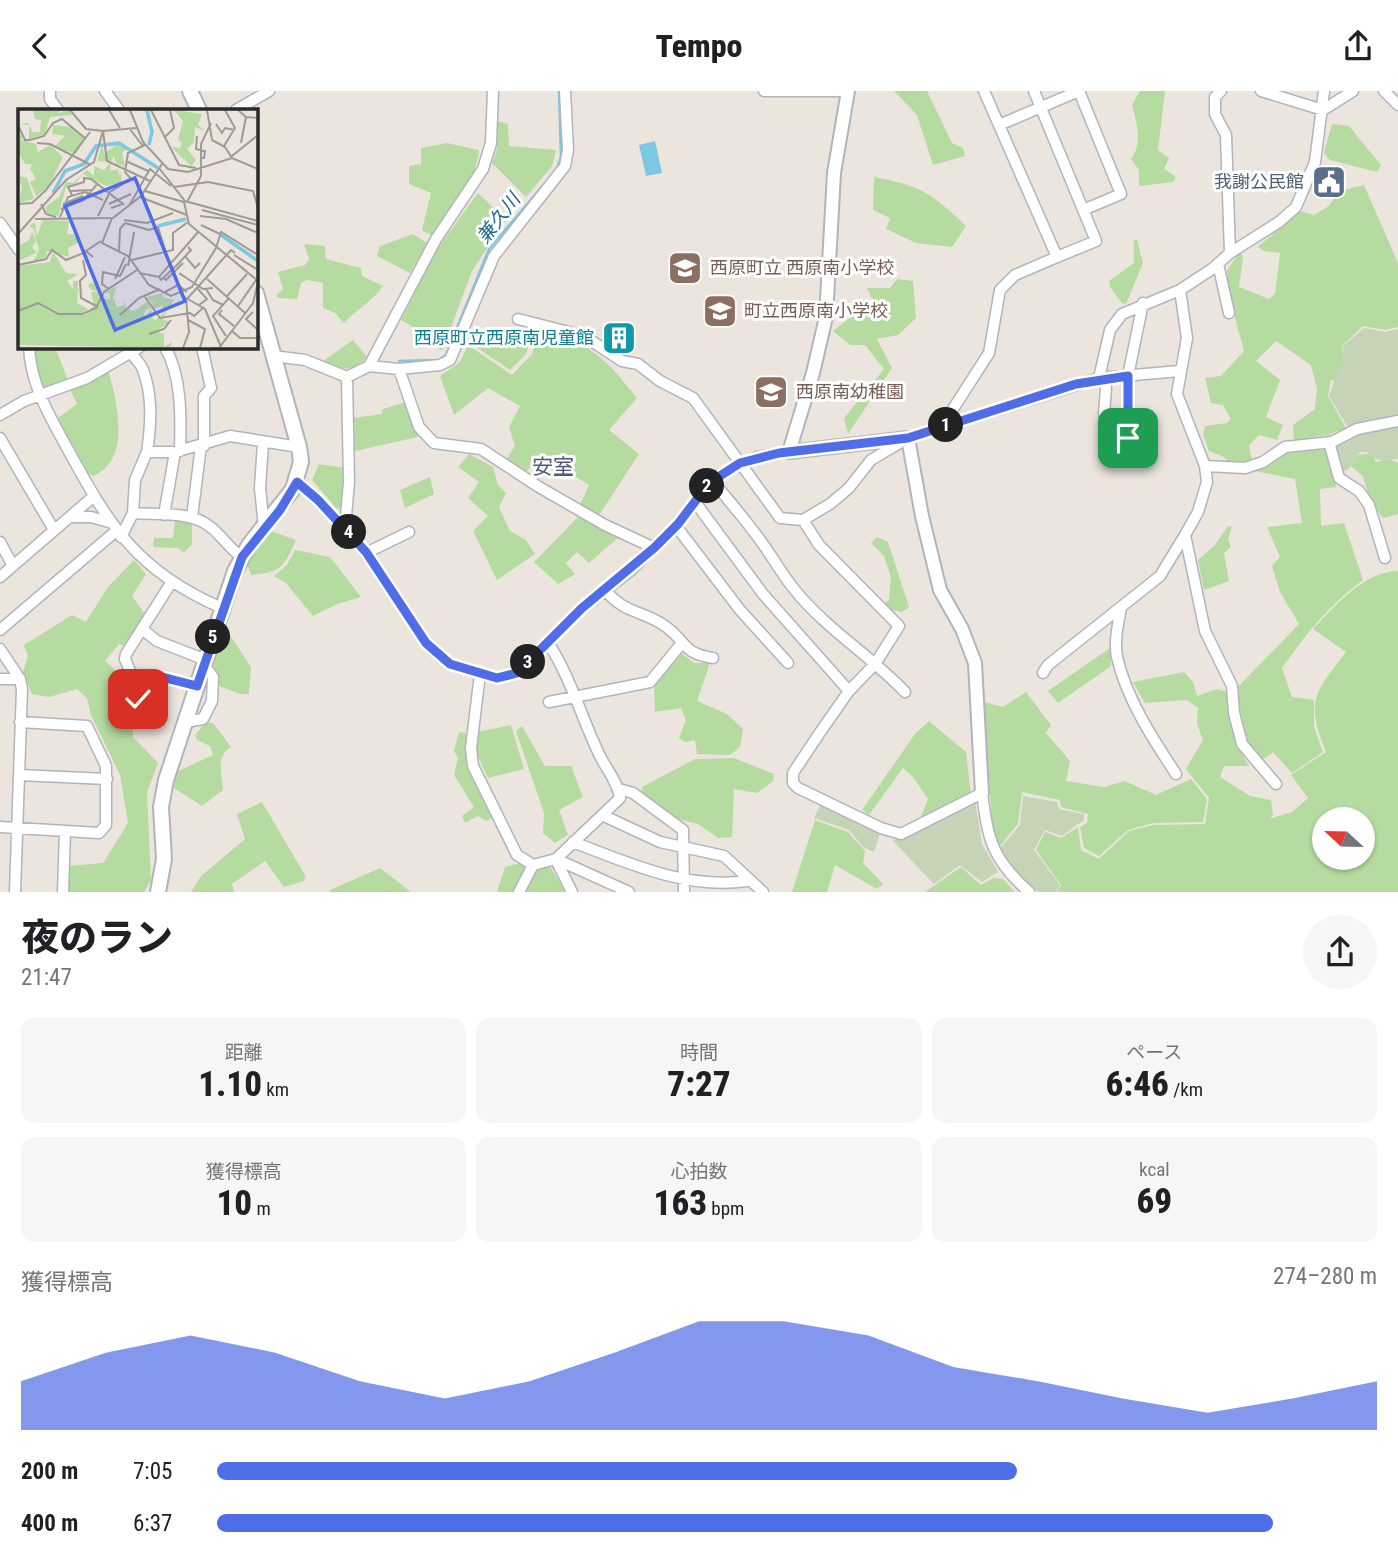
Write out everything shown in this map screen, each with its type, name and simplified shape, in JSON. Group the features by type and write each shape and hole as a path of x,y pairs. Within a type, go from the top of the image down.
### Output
{"main road":[{"path":"190,91 196,109"},
{"path":"158,892 164,859 162,795 222,608 242,557 284,504 297,482 299,447 257,297"}],"street":[{"path":"50,91 50,99 57,109"},
{"path":"105,91 118,109"},
{"path":"238,109 269,91"},
{"path":"369,366 436,239 483,169 491,143 493,91"},
{"path":"273,356 305,361 347,377 369,366 400,369 440,365 450,360 494,256 565,166 568,150 565,91"},
{"path":"764,91 848,91 834,173 826,317 813,373 789,452"},
{"path":"984,91 1057,257"},
{"path":"941,426 989,353 1000,290 1015,275 1096,241 1034,91"},
{"path":"999,125 1079,91 1121,194 1083,210"},
{"path":"1221,91 1215,97 1215,114 1226,135 1230,253"},
{"path":"1261,91 1323,110 1353,91"},
{"path":"1104,414 1106,389 1101,378 1110,330 1122,314 1143,303 1180,290 1230,253 1279,222 1296,207 1315,162 1324,91"},
{"path":"1384,91 1398,105"},
{"path":"0,223 18,249"},
{"path":"1218,264 1229,313"},
{"path":"1043,673 1048,666 1160,576 1198,512 1207,482 1205,466 1177,394 1187,338 1180,290"},
{"path":"1128,438 1131,347 1143,303"},
{"path":"518,319 584,336 622,361 638,365 660,381 693,398 780,518 803,520 849,488 871,460 908,438 1101,378 1180,371"},
{"path":"29,348 38,397 109,522 171,583 222,608"},
{"path":"164,515 177,452 179,402 175,375 165,348"},
{"path":"192,517 203,446 204,397 211,388 202,348"},
{"path":"0,415 10,408 87,377 129,350 143,368 151,423 147,452 135,480 133,513 119,534 0,630"},
{"path":"400,369 419,427 434,443 481,449 507,468 594,519 654,548"},
{"path":"345,527 349,482 347,377"},
{"path":"1205,466 1245,468 1263,462 1285,447 1329,442 1347,436 1357,429 1398,421"},
{"path":"147,452 177,452 229,436 299,447"},
{"path":"0,438 54,530"},
{"path":"297,482 345,527 366,552 426,643 450,664 497,678 517,673 582,608 654,548 676,526 712,481 740,463 789,452 908,438"},
{"path":"908,438 922,516 940,590 962,629 975,663 982,793 991,847 1006,870 1029,892"},
{"path":"1329,442 1339,478 1359,491 1369,505 1385,558"},
{"path":"263,443 260,488 264,528"},
{"path":"712,481 759,538 794,589 830,627 905,692"},
{"path":"0,577 94,496"},
{"path":"695,502 763,594 849,691"},
{"path":"133,513 192,517 209,526 227,547 242,557"},
{"path":"71,517 91,517 109,522"},
{"path":"803,520 820,545 872,595 899,626 875,664 849,691 793,773 793,783 881,828 901,834 982,793"},
{"path":"676,526 740,610 788,663"},
{"path":"366,552 409,532"},
{"path":"1185,535 1205,631 1233,686 1234,713 1242,744 1276,785"},
{"path":"0,542 13,566"},
{"path":"130,671 125,657 171,583"},
{"path":"605,590 617,604 664,625 693,655 713,658"},
{"path":"1121,608 1115,641 1117,657 1151,736 1176,774"},
{"path":"142,629 157,641 205,663 212,671 212,701 203,719 186,722"},
{"path":"480,674 471,748 473,766 517,855 533,865 556,859 620,798 619,789 599,755 578,697 548,643"},
{"path":"549,702 650,682 682,643"},
{"path":"0,649 20,678 15,892"},
{"path":"144,714 138,709 145,679 162,677 197,686"},
{"path":"0,679 20,678"},
{"path":"0,828 99,832 106,825 106,766 88,726 20,722"},
{"path":"19,775 107,779"},
{"path":"619,789 633,793 683,830 684,892"},
{"path":"602,815 660,842 731,860 747,881 763,892"},
{"path":"64,892 65,831"},
{"path":"573,842 682,879 731,883 747,881"},
{"path":"556,859 572,892"},
{"path":"556,859 629,892"},
{"path":"519,892 533,865"}],"green space":[{"path":"894,91 927,91 952,143 963,148 965,156 933,165 917,115"},
{"path":"1140,91 1165,91 1158,150 1169,158 1164,169 1175,176 1174,182 1139,186 1139,170 1131,159 1138,140 1132,105"},
{"path":"498,121 508,124 509,146 556,150 552,166 526,197 492,163 497,149"},
{"path":"1332,124 1349,126 1381,165 1377,172 1330,160 1324,153"},
{"path":"447,143 479,150 468,185 433,236 422,230 431,193 409,184 409,166 421,164 421,148"},
{"path":"874,177 915,188 934,198 954,215 966,226 952,247 916,243 886,229 890,218 873,210"},
{"path":"1364,185 1398,263 1398,327 1385,330 1363,326 1342,346 1343,357 1359,359 1337,381 1331,380 1328,396 1346,428 1328,435 1294,440 1293,425 1315,409 1317,389 1311,365 1276,341 1256,361 1280,380 1266,417 1283,425 1277,440 1259,435 1249,445 1252,461 1228,462 1224,457 1209,451 1203,435 1205,426 1227,423 1231,419 1223,405 1211,403 1205,378 1221,376 1244,351 1229,296 1227,270 1240,252 1243,257 1239,287 1269,299 1275,294 1280,253 1264,251 1258,247 1300,211 1314,215 1329,206 1339,191"},
{"path":"478,193 506,220 472,271 443,349 440,350 429,336 401,320 437,249"},
{"path":"413,234 427,243 410,273 377,256 380,246"},
{"path":"1134,240 1137,240 1143,263 1126,304 1122,303 1110,287 1109,281 1134,263"},
{"path":"304,244 325,246 326,259 361,268 362,276 383,286 344,323 335,313 323,308 323,283 307,280 301,283 297,299 278,298 276,295 283,289 278,272 305,265 309,259"},
{"path":"897,279 913,281 916,318 898,335 877,339 892,368 848,434 844,418 884,369 865,345 850,345 833,331 856,313 869,317 877,309 867,288 890,288"},
{"path":"1364,328 1385,332 1398,329 1398,417 1349,429 1329,396 1343,356 1343,346"},
{"path":"540,329 585,346 616,372 637,398 609,430 639,454 599,515 580,505 589,485 541,455 526,472 506,460 515,446 509,427 520,406 488,388 454,415 440,376 460,362 468,345 512,375 532,354"},
{"path":"522,331 533,334 526,354 510,370 470,343 475,334 499,340"},
{"path":"353,340 367,357 356,366 346,369 323,361"},
{"path":"32,348 55,348 68,380 42,389"},
{"path":"108,370 117,413 117,444 113,457 105,468 93,476 88,473 58,418 77,404 70,389"},
{"path":"406,402 422,436 355,451 354,418 382,414 383,409"},
{"path":"1398,424 1398,459 1378,460 1367,452 1360,452 1349,469 1341,472 1333,446 1357,433"},
{"path":"1293,450 1328,450 1336,487 1320,489 1321,526 1344,523 1363,580 1319,621 1282,668 1292,697 1314,700 1314,727 1323,752 1292,773 1273,752 1261,761 1255,752 1242,727 1237,688 1299,624 1280,592 1272,566 1280,557 1267,527 1302,523 1295,479 1255,471"},
{"path":"1372,453 1376,462 1389,459 1398,463 1398,514 1383,518 1370,500 1363,476 1351,466 1358,455"},
{"path":"469,454 493,467 498,485 506,493 499,507 510,531 526,540 535,554 497,580 473,531 488,516 468,498 479,482 458,467"},
{"path":"319,464 345,468 343,508 337,509 312,480"},
{"path":"430,477 434,494 405,508 400,490"},
{"path":"580,515 620,536 589,563 577,552 566,563 575,574 558,584 534,562"},
{"path":"175,519 192,523 192,544 184,553 178,548 153,547 154,538 173,538"},
{"path":"1228,526 1232,527 1228,539 1231,547 1224,553 1229,581 1204,590 1198,560 1215,545"},
{"path":"268,530 296,540 280,567 251,575 246,561"},
{"path":"877,537 888,542 909,607 902,612 885,609 884,604 889,600 891,577 884,556 871,543"},
{"path":"295,550 330,557 361,597 337,604 313,616 286,583 274,576 287,565"},
{"path":"134,560 146,574 132,596 145,614 126,646 119,644 105,661 130,684 133,737 158,763 147,792 151,880 144,892 67,892 68,866 103,863 128,823 120,775 91,715 87,698 77,689 49,697 32,694 23,672 28,656 24,645 72,615 86,622 108,587"},
{"path":"1398,571 1398,892 1057,892 1061,885 1036,850 1045,832 1061,838 1078,827 1081,850 1099,859 1129,831 1153,825 1205,824 1209,798 1186,769 1203,740 1197,724 1198,708 1187,700 1145,703 1133,682 1184,672 1193,682 1197,696 1217,689 1228,692 1233,731 1249,766 1224,766 1220,777 1250,796 1271,800 1273,815 1269,819 1292,812 1308,798 1291,775 1326,752 1316,720 1316,698 1327,677 1346,652 1313,629 1351,591 1373,577"},
{"path":"224,626 251,667 249,694 240,694 219,686 211,661 221,628"},
{"path":"1110,648 1111,666 1058,703 1048,691"},
{"path":"681,653 694,663 710,663 697,701 727,714 743,729 740,747 730,755 697,754 695,740 685,742 679,738 686,720 681,708 655,712 654,684"},
{"path":"1026,692 1051,725 1046,733 1070,761 1066,781 1104,787 1125,781 1156,795 1191,779 1207,799 1203,822 1153,823 1128,830 1099,856 1084,848 1080,827 1087,823 1088,814 1061,807 1060,800 1022,792 1018,824 1000,846 993,838 984,702 1003,707"},
{"path":"929,721 966,752 971,794 920,819 928,799 913,777 903,768 869,815 862,810 915,734"},
{"path":"206,722 214,724 231,747 221,761 223,790 202,806 171,786 176,772 213,755 210,746 197,740 195,735"},
{"path":"511,725 524,769 488,778 476,752 477,732"},
{"path":"522,726 545,766 571,766 583,797 559,810 568,835 555,843 543,833 544,813 516,731"},
{"path":"459,732 466,733 467,761 493,818 486,821 478,816 465,823 462,816 474,807 454,775 458,758 454,751"},
{"path":"734,758 774,774 773,781 757,793 734,789 732,837 718,838 698,824 678,819 643,796 642,787 695,759"},
{"path":"1023,796 1057,802 1059,809 1084,814 1084,820 1062,836 1045,830 1034,850 1060,885 1056,892 1038,892 1008,865 998,851 1020,825"},
{"path":"975,801 982,844 998,872 982,882 960,865 934,884 893,841"},
{"path":"262,802 306,877 304,881 284,887 265,861 232,884 234,892 191,892 201,876 245,839 237,814"},
{"path":"822,802 881,831 874,852 864,848 849,830 814,818"},
{"path":"815,820 848,832 865,851 863,863 883,884 877,889 835,865 827,892 792,892"},
{"path":"516,864 550,867 566,892 497,892 505,867"},
{"path":"961,867 981,885 993,878 1003,879 1015,892 925,892"},
{"path":"380,868 411,892 330,892 330,890"}],"water":[{"path":"655,141 662,173 646,176 639,145"}],"waterway":[{"name":"兼久川","path":"399,361 439,360 446,355 489,249 557,169 561,157 559,91"}],"place":[{"name":"我謝公民館","path":"1329,182"},
{"name":"西原町立 西原南小学校","path":"685,268"},
{"name":"町立西原南小学校","path":"720,311"},
{"name":"西原町立西原南児童館","path":"619,338"},
{"name":"西原南幼稚園","path":"771,392"}],"district":[{"name":"安室","path":"553,467"}],"route":[{"path":"138,699 145,679 153,676 197,686 235,571 249,545 280,510 297,482 345,527 366,552 426,643 450,664 497,678 517,673 582,608 654,548 678,524 709,483 740,463 779,453 908,438 1076,384 1098,378 1128,376 1128,438"}]}
